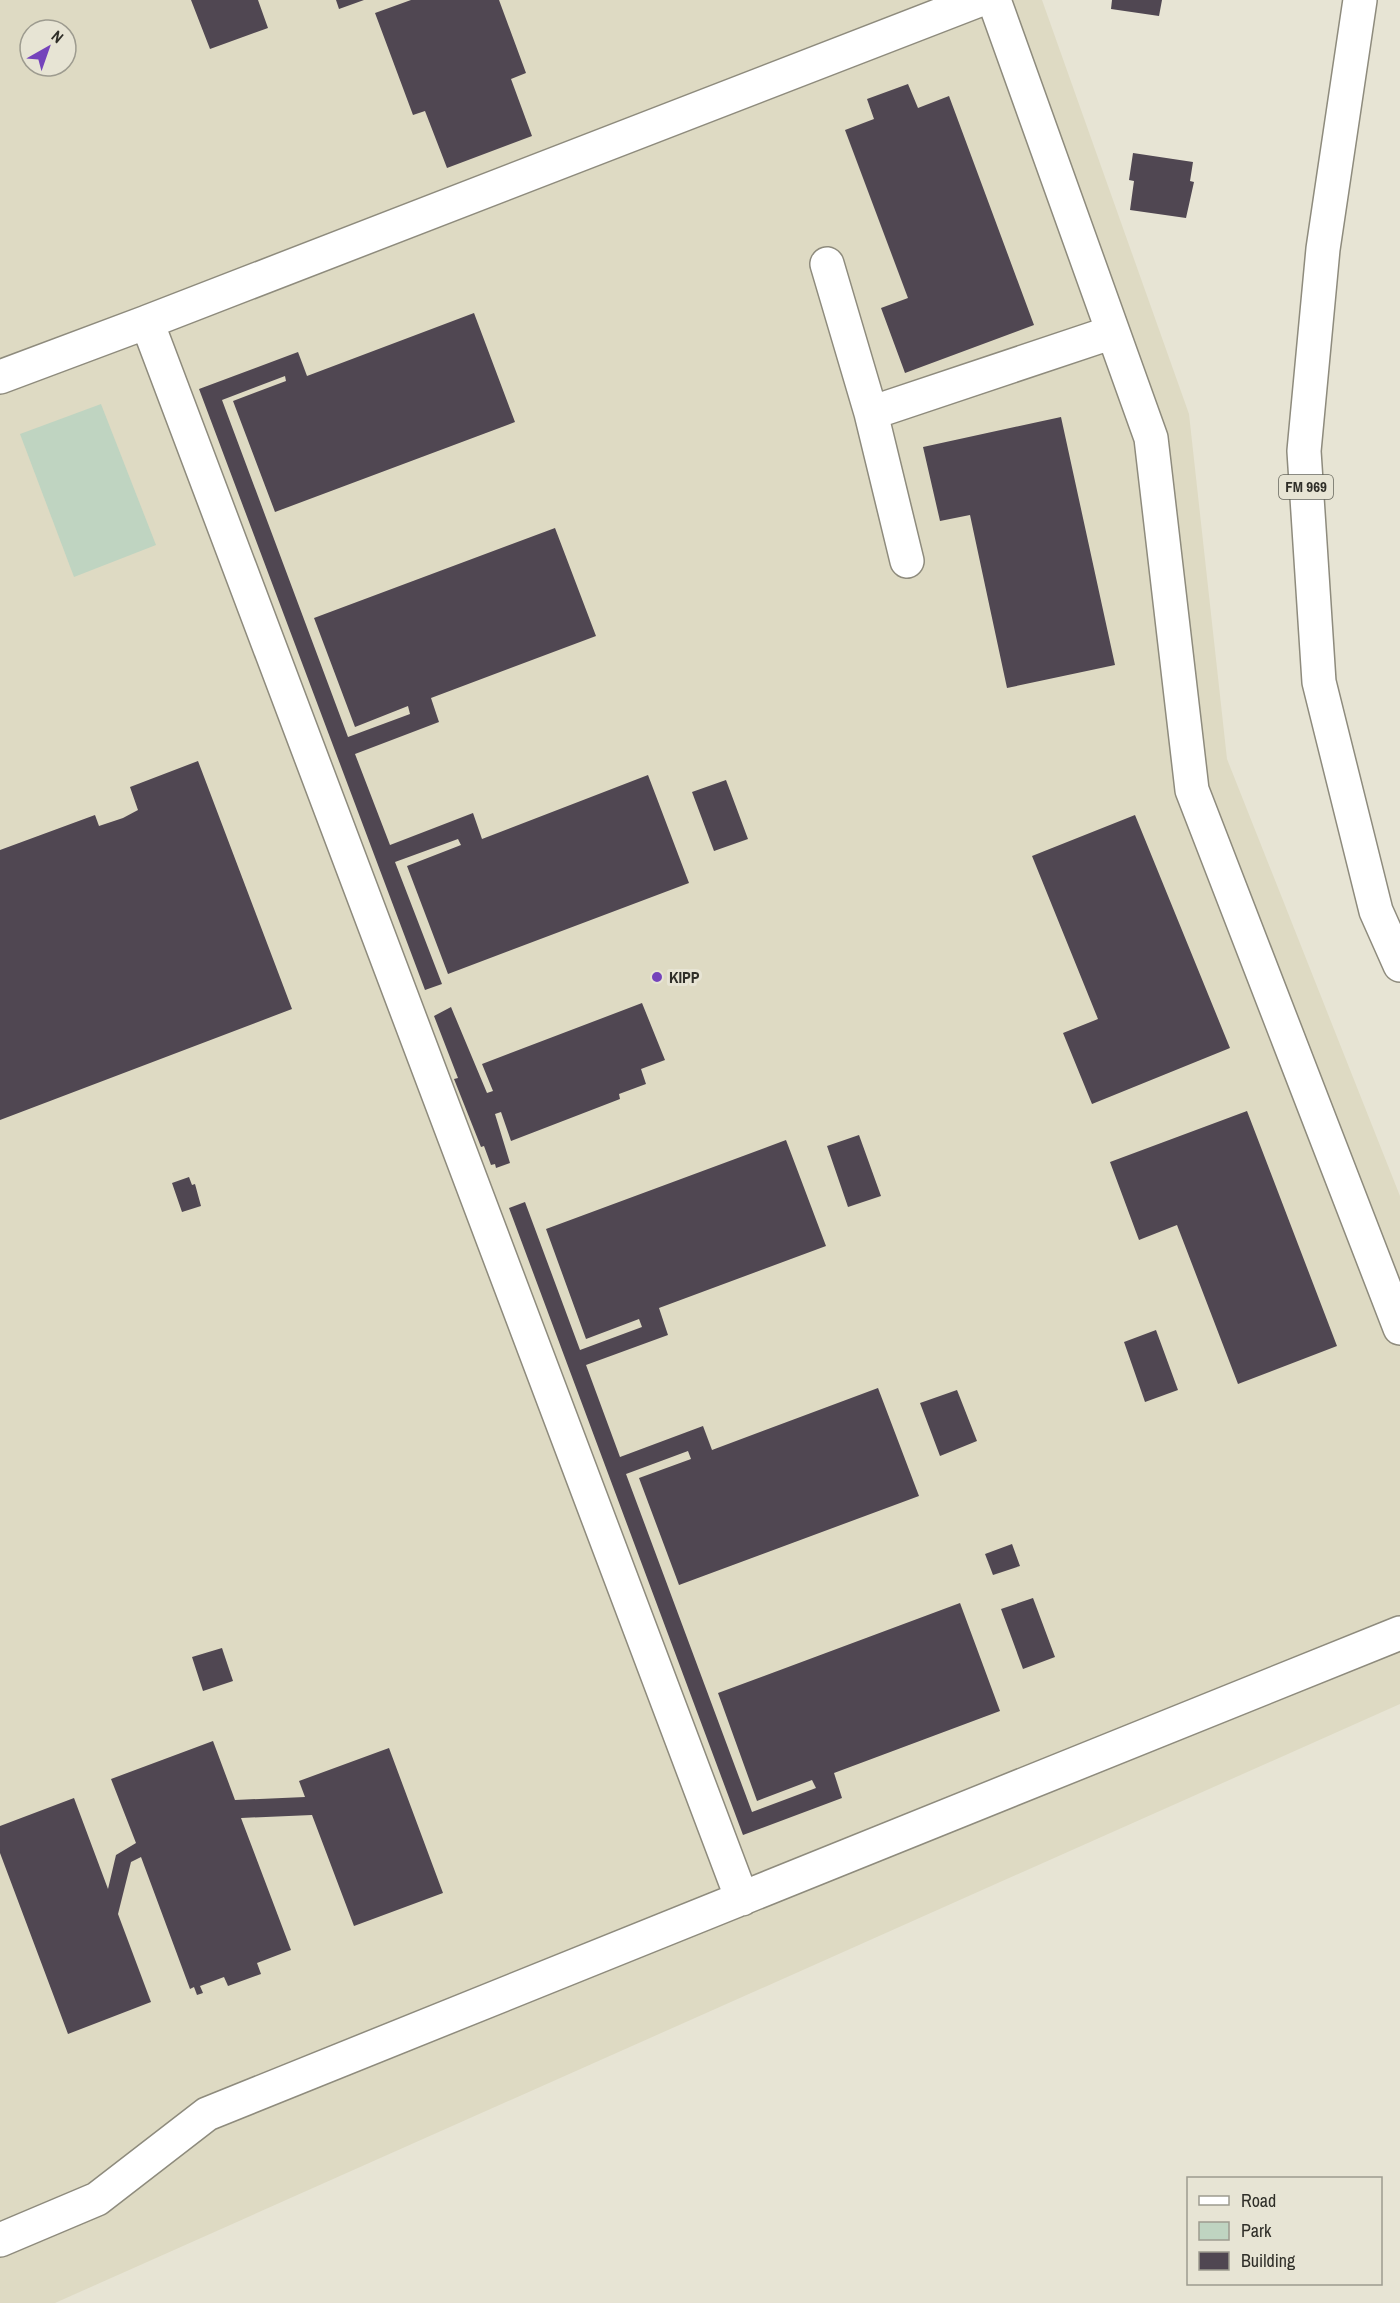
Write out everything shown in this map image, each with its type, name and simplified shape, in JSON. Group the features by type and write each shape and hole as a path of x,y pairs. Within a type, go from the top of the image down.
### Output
{"street":[{"path":"0,377 979,0"},
{"path":"994,0 1151,438 1192,790 1400,1328"},
{"name":"FM 969","path":"1360,0 1323,249 1304,451 1319,682 1376,911 1400,964"},
{"path":"827,264 871,413 907,561"},
{"path":"147,322 742,1899"},
{"path":"871,413 1113,332"},
{"path":"0,2240 97,2199 207,2114 1400,1633"}],"shaded area":[{"name":"KIPP","path":"0,0 1042,0 1189,414 1227,759 1400,1196 1400,1704 55,2303 0,2303"}],"green space":[{"path":"101,404 156,545 74,577 20,434"}],"building":[{"path":"191,0 258,0 268,28 210,49"},
{"path":"336,0 364,0 339,9"},
{"path":"411,0 499,0 526,73 511,79 532,136 447,168 425,111 413,115 375,13"},
{"path":"1112,0 1162,0 1159,16 1111,9"},
{"path":"908,84 918,108 949,96 1034,325 905,373 881,308 908,298 845,130 874,119 867,99"},
{"path":"1133,153 1193,162 1190,181 1194,182 1186,218 1130,210 1134,181 1129,180"},
{"path":"474,313 515,422 275,512 233,401 286,381 285,376 222,400 348,737 410,714 408,706 355,727 314,618 555,528 596,636 431,698 439,722 355,754 390,845 473,813 482,839 648,775 689,883 448,974 407,866 461,845 458,839 395,862 442,984 425,990 199,389 298,352 307,376"},
{"path":"1061,417 1115,665 1007,688 970,515 940,521 923,447"},
{"path":"198,761 292,1009 0,1120 0,850 95,815 99,826 123,818 138,810 130,787"},
{"path":"726,780 748,839 714,851 692,792"},
{"path":"1135,815 1230,1048 1092,1104 1063,1033 1098,1019 1032,856"},
{"path":"642,1003 665,1060 641,1069 646,1084 619,1094 620,1099 511,1141 501,1112 495,1114 510,1163 496,1168 495,1164 491,1165 484,1146 481,1147 454,1079 458,1078 434,1016 451,1007 487,1093 493,1091 482,1064"},
{"path":"1247,1111 1337,1346 1238,1384 1177,1225 1139,1240 1110,1162"},
{"path":"859,1135 881,1196 848,1207 827,1146"},
{"path":"786,1140 826,1246 659,1308 668,1335 586,1365 620,1457 703,1426 712,1450 878,1388 919,1496 679,1585 639,1478 691,1459 688,1451 626,1474 752,1812 816,1788 812,1780 757,1801 718,1693 960,1603 1000,1711 834,1773 842,1798 743,1835 509,1208 525,1202 580,1350 642,1327 639,1319 586,1339 546,1229"},
{"path":"189,1177 192,1185 195,1184 201,1206 182,1212 172,1183"},
{"path":"1156,1330 1178,1390 1145,1402 1124,1342"},
{"path":"957,1390 977,1441 940,1456 920,1403"},
{"path":"1012,1544 1020,1566 993,1575 985,1554"},
{"path":"1033,1598 1055,1657 1023,1669 1001,1609"},
{"path":"222,1648 233,1681 203,1691 192,1657"},
{"path":"213,1741 235,1800 305,1797 299,1781 389,1748 443,1893 354,1926 312,1815 241,1818 291,1950 257,1963 261,1974 228,1986 224,1977 200,1986 203,1993 197,1995 194,1987 190,1989 141,1857 131,1862 118,1914 151,2002 68,2034 0,1853 0,1826 74,1798 108,1889 116,1855 136,1843 111,1779"}],"place":[{"name":"KIPP","path":"657,977"}]}
